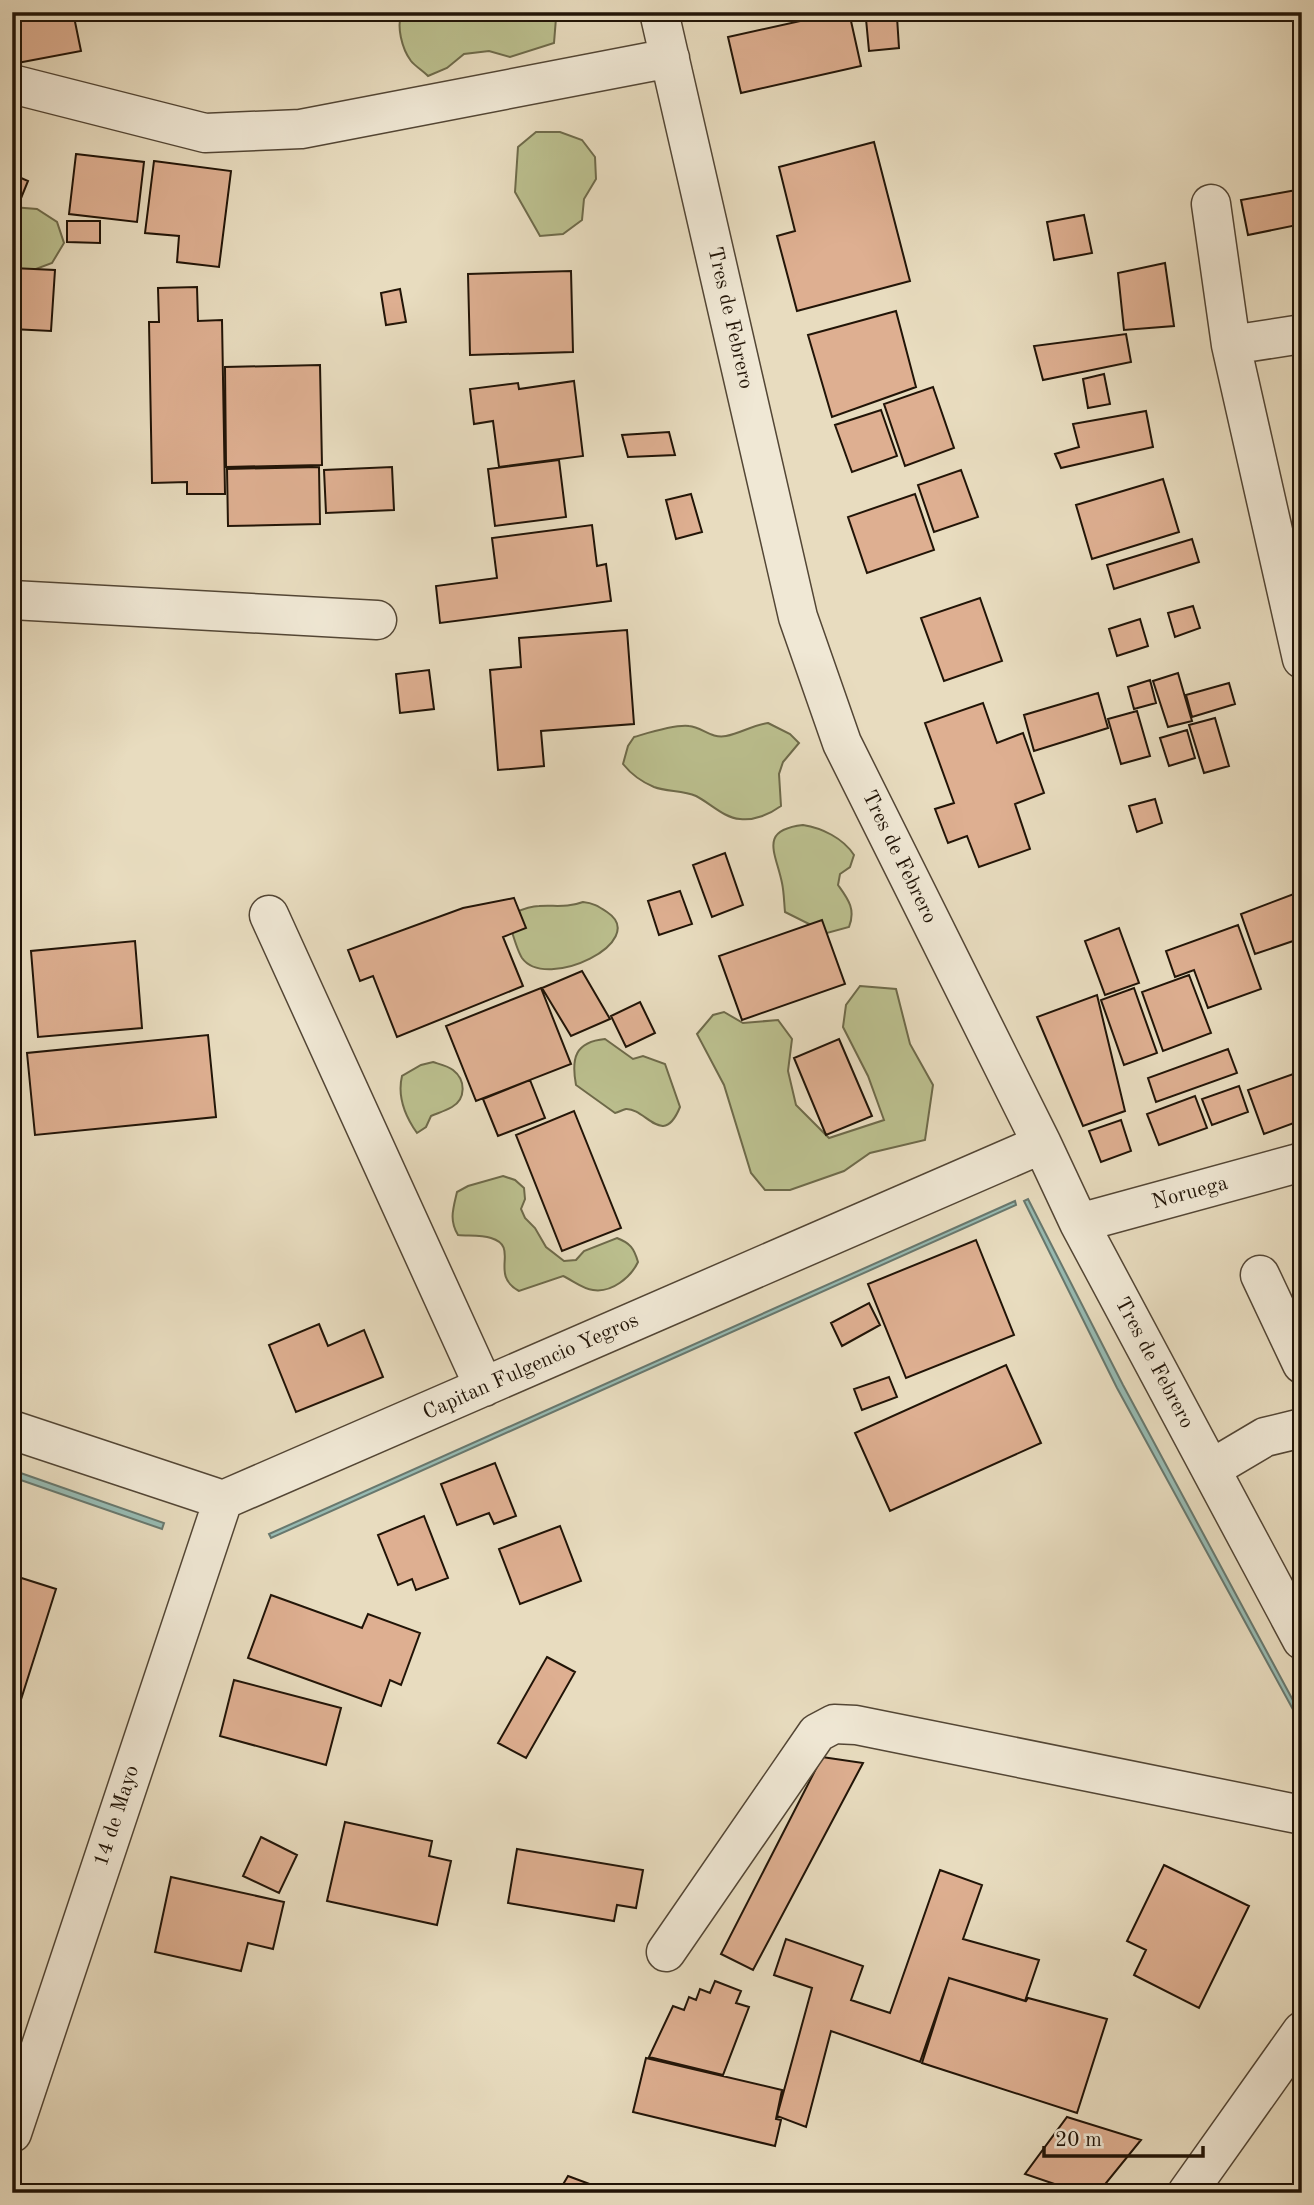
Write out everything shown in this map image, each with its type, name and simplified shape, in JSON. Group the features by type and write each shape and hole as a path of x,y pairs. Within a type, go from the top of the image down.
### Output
{"street":[{"name":"Tres de Febrero","path":"659,12 798,617 842,743 1079,1223 1302,1640"},
{"path":"12,84 205,133 301,129 670,58"},
{"path":"1211,204 1231,345 1302,659"},
{"path":"1231,345 1302,334"},
{"path":"12,600 377,620"},
{"path":"269,915 485,1387"},
{"name":"Capitan Fulgencio Yegros","path":"223,1500 1042,1144"},
{"name":"Noruega","path":"1079,1223 1302,1162"},
{"path":"1260,1275 1302,1364"},
{"path":"1211,1469 1265,1437 1302,1428"},
{"path":"12,1430 223,1500"},
{"name":"14 de Mayo","path":"12,2133 223,1500"},
{"path":"666,1952 817,1733 834,1724 856,1725 1302,1815"},
{"path":"1187,2193 1302,2031"}],"green space":[{"path":"92,12 175,12 143,18 123,18"},
{"path":"402,12 554,12 554,43 510,57 489,51 464,54 447,68 428,76 413,63 405,50 400,30"},
{"path":"536,132 560,132 582,140 595,157 596,179 584,199 582,220 563,234 540,236 515,192 518,147"},
{"path":"12,207 37,209 57,222 64,243 52,263 28,272 12,271"},
{"path":"768,723 790,734 799,743 783,762 779,774 781,806 756,818 734,818 696,796 654,787 645,783 623,764 628,746 634,737 654,731 689,726 721,736"},
{"path":"803,825 832,835 854,855 850,867 840,874 838,885 851,909 849,927 827,933 785,912 783,886 773,845 780,832"},
{"path":"583,902 604,910 617,924 616,936 606,948 590,959 552,969 534,967 522,958 507,916 530,907 566,906"},
{"path":"860,986 896,989 910,1044 933,1085 925,1140 870,1153 844,1171 790,1190 765,1190 751,1173 724,1085 697,1034 713,1015 724,1012 743,1023 778,1020 792,1039 788,1071 796,1105 829,1138 884,1120 868,1076 843,1027 846,1005"},
{"path":"605,1039 633,1059 643,1056 665,1064 680,1107 674,1119 667,1125 654,1123 633,1110 626,1109 615,1113 576,1085 574,1067 577,1053 587,1044"},
{"path":"433,1062 449,1067 457,1074 462,1084 462,1094 457,1104 431,1116 426,1127 417,1133 403,1106 402,1076 421,1065"},
{"path":"503,1176 515,1180 524,1188 525,1199 521,1209 525,1218 535,1228 546,1247 564,1261 576,1260 584,1251 617,1238 633,1250 638,1262 635,1268 620,1283 607,1289 589,1289 563,1276 519,1291 506,1277 504,1248 500,1242 487,1237 458,1235 453,1219 457,1192"}],"water":[{"path":"1028,1199 1123,1385 1302,1717 1302,1726 1117,1388 1024,1201"},
{"path":"1015,1201 1016,1205 271,1538 269,1534"},
{"path":"12,1470 164,1523 162,1529 12,1477"}],"building":[{"path":"12,12 73,12 81,51 12,64"},
{"path":"849,12 861,66 741,93 728,37"},
{"path":"897,17 899,48 869,51 866,19"},
{"path":"874,142 910,281 797,311 777,236 795,231 779,167"},
{"path":"76,154 144,162 137,222 69,214"},
{"path":"154,161 231,171 219,267 177,262 179,236 145,233"},
{"path":"12,174 28,181 13,218 12,218"},
{"path":"1302,189 1302,224 1248,235 1241,200"},
{"path":"1084,215 1092,253 1054,260 1047,222"},
{"path":"67,221 100,221 100,243 67,242"},
{"path":"1165,263 1174,326 1124,330 1118,273"},
{"path":"12,268 55,270 51,331 12,329"},
{"path":"571,271 573,352 470,355 468,274"},
{"path":"197,287 198,321 222,320 225,494 187,494 187,482 152,483 149,322 159,322 158,288"},
{"path":"400,289 406,322 386,325 381,293"},
{"path":"896,311 916,387 832,417 808,335"},
{"path":"1126,334 1131,362 1043,380 1034,346"},
{"path":"320,365 322,465 226,467 225,367"},
{"path":"1104,374 1110,404 1088,408 1083,379"},
{"path":"574,381 583,456 499,467 493,421 474,424 470,389 518,383 519,389"},
{"path":"933,387 954,448 905,466 884,404"},
{"path":"881,410 897,456 852,472 835,425"},
{"path":"1146,411 1153,447 1061,468 1055,454 1079,447 1073,424"},
{"path":"669,432 675,455 628,457 622,435"},
{"path":"559,460 566,517 495,526 488,469"},
{"path":"319,467 320,524 228,526 227,469"},
{"path":"392,467 394,510 326,513 324,470"},
{"path":"961,470 978,517 934,532 918,485"},
{"path":"1163,479 1179,532 1092,559 1076,505"},
{"path":"691,494 702,532 676,539 666,500"},
{"path":"915,494 934,550 867,573 848,517"},
{"path":"592,525 597,566 606,564 611,601 440,623 436,586 497,578 492,538"},
{"path":"1192,539 1199,562 1114,589 1107,565"},
{"path":"980,598 1002,661 944,681 921,618"},
{"path":"1193,606 1200,628 1175,637 1168,613"},
{"path":"1140,619 1148,646 1117,656 1109,629"},
{"path":"627,630 634,724 541,731 544,766 498,770 490,670 521,667 519,638"},
{"path":"429,670 434,709 400,713 396,674"},
{"path":"1178,673 1192,721 1168,727 1153,681"},
{"path":"1150,680 1156,703 1134,709 1128,687"},
{"path":"1229,683 1235,704 1192,717 1186,695"},
{"path":"1098,693 1108,728 1034,751 1024,715"},
{"path":"983,703 997,743 1023,733 1044,793 1015,804 1030,849 979,867 967,836 948,843 935,809 954,803 925,723"},
{"path":"1137,711 1150,756 1121,764 1108,719"},
{"path":"1215,718 1229,766 1204,773 1189,725"},
{"path":"1187,730 1195,758 1169,766 1160,738"},
{"path":"1155,799 1162,823 1137,832 1129,806"},
{"path":"725,853 743,905 712,917 693,865"},
{"path":"680,891 692,924 659,935 648,901"},
{"path":"1299,892 1302,899 1302,938 1255,954 1241,914"},
{"path":"514,898 526,928 503,937 523,986 397,1037 373,976 360,981 348,950 463,908"},
{"path":"822,920 845,984 742,1020 719,956"},
{"path":"1238,925 1261,989 1208,1008 1194,970 1175,977 1166,951"},
{"path":"1119,928 1139,983 1105,995 1085,941"},
{"path":"135,941 142,1028 38,1037 31,951"},
{"path":"582,971 610,1019 571,1036 542,988"},
{"path":"1189,975 1211,1033 1163,1051 1142,992"},
{"path":"541,988 571,1064 476,1101 446,1026"},
{"path":"1134,988 1157,1053 1124,1065 1101,1000"},
{"path":"1097,995 1125,1111 1083,1126 1037,1017"},
{"path":"640,1002 655,1033 626,1047 611,1016"},
{"path":"208,1035 216,1117 35,1135 27,1053"},
{"path":"839,1039 872,1116 826,1135 794,1058"},
{"path":"1228,1049 1237,1073 1156,1102 1148,1078"},
{"path":"1302,1071 1302,1120 1264,1134 1248,1090"},
{"path":"530,1080 545,1118 498,1136 483,1099"},
{"path":"1239,1086 1248,1112 1212,1125 1202,1099"},
{"path":"1195,1096 1207,1128 1159,1145 1147,1114"},
{"path":"574,1111 621,1228 562,1251 516,1135"},
{"path":"1121,1120 1131,1151 1101,1162 1089,1131"},
{"path":"12,1240 18,1241 12,1283"},
{"path":"976,1240 1014,1335 906,1378 868,1284"},
{"path":"869,1303 880,1325 842,1346 831,1323"},
{"path":"319,1324 328,1346 364,1330 383,1377 296,1412 269,1345"},
{"path":"1006,1365 1041,1443 890,1511 855,1433"},
{"path":"889,1377 897,1397 862,1410 854,1389"},
{"path":"495,1463 516,1516 494,1524 489,1513 457,1525 441,1484"},
{"path":"424,1516 448,1578 416,1590 412,1579 398,1585 378,1535"},
{"path":"560,1526 581,1581 520,1604 499,1549"},
{"path":"12,1575 56,1589 18,1709 12,1707"},
{"path":"271,1595 362,1628 368,1614 420,1633 401,1685 390,1680 381,1706 248,1658"},
{"path":"547,1657 575,1672 526,1758 498,1743"},
{"path":"234,1680 341,1708 326,1765 220,1736"},
{"path":"822,1757 863,1763 753,1970 721,1954"},
{"path":"345,1822 432,1841 429,1856 451,1861 437,1925 327,1901"},
{"path":"261,1837 297,1855 279,1893 243,1876"},
{"path":"517,1849 643,1870 636,1908 617,1905 614,1921 508,1903"},
{"path":"1164,1865 1249,1906 1199,2008 1134,1975 1146,1950 1127,1941"},
{"path":"940,1870 982,1885 963,1939 1039,1960 1025,2001 949,1978 920,2062 831,2031 806,2127 777,2116 812,1988 774,1975 786,1939 863,1966 851,2000 890,2013"},
{"path":"171,1877 284,1902 273,1949 248,1943 241,1971 155,1952"},
{"path":"949,1978 1026,2001 1028,1998 1107,2019 1077,2113 922,2063"},
{"path":"715,1981 741,1991 736,2003 749,2007 723,2075 649,2057 673,2006 684,2010 689,1997 696,2000 700,1989 710,1993"},
{"path":"646,2058 782,2090 776,2119 781,2120 775,2146 633,2112"},
{"path":"1067,2117 1141,2140 1098,2193 1081,2193 1025,2174"},
{"path":"568,2176 611,2192 611,2193 558,2193"}]}
